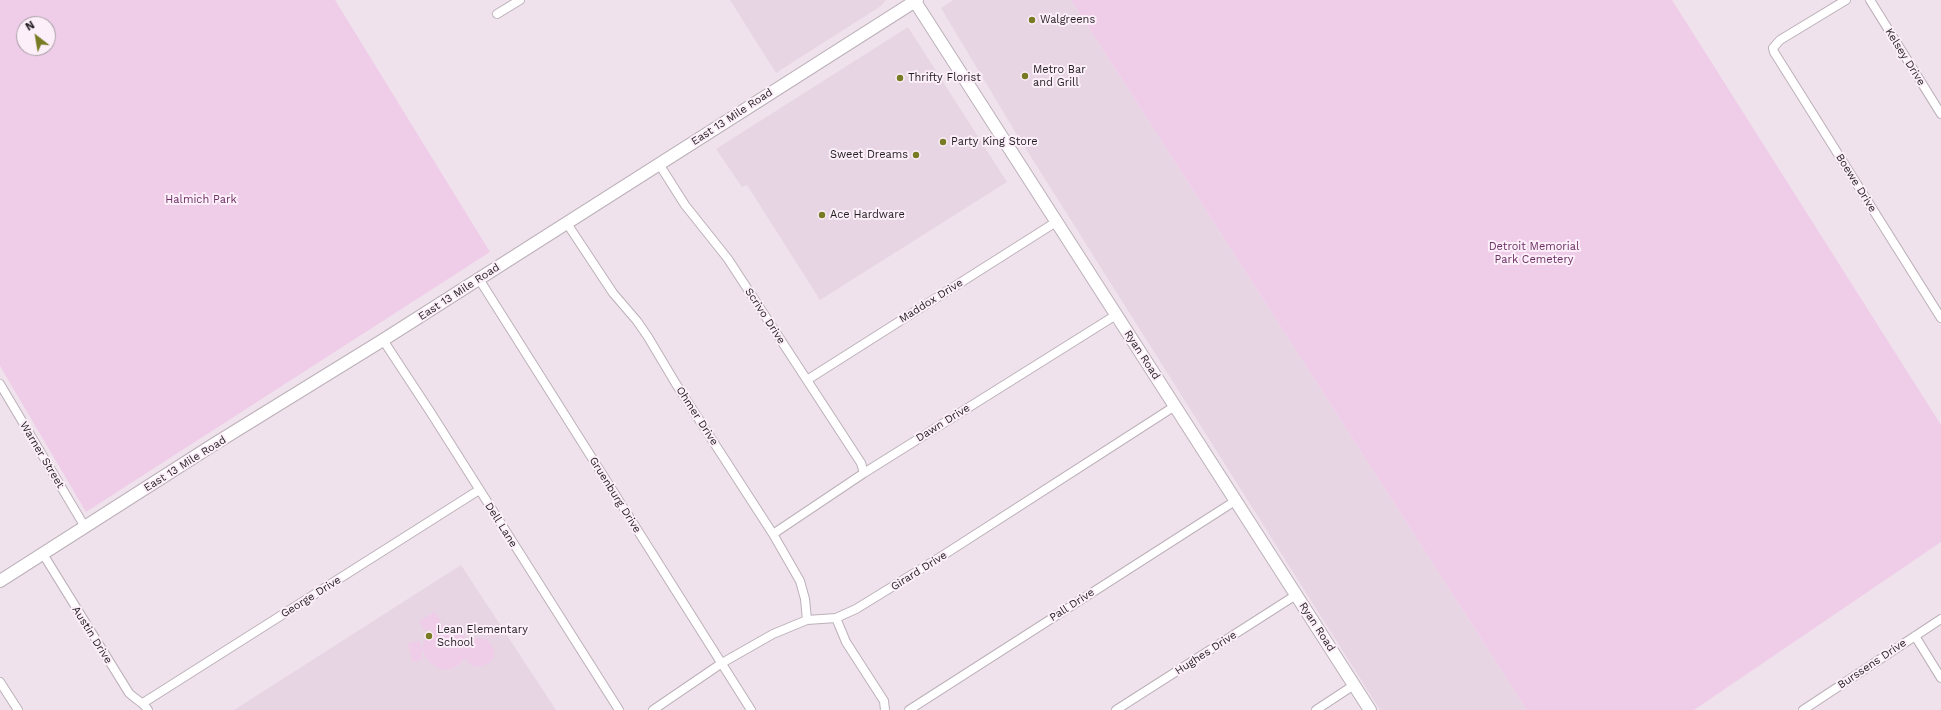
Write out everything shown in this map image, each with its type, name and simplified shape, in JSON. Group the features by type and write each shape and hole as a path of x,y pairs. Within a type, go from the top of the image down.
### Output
{"main road":[{"name":"East 13 Mile Road","path":"0,581 383,340 915,0"},
{"name":"Ryan Road","path":"915,0 1370,710"}],"street":[{"path":"497,14 520,0"},
{"name":"Boewe Drive","path":"1846,0 1780,40 1773,48 1777,58 1941,318"},
{"name":"Kelsey Drive","path":"1870,0 1941,114"},
{"name":"Scrivo Drive","path":"659,164 685,205 728,259 861,463 864,472"},
{"name":"Ohmer Drive","path":"566,222 613,293 637,321 648,337 676,384 772,534 800,581 805,599 807,620"},
{"name":"Maddox Drive","path":"807,380 1056,222"},
{"name":"Gruenburg Drive","path":"479,279 752,710"},
{"name":"Dawn Drive","path":"772,534 864,472 1116,315"},
{"name":"Dell Lane","path":"383,340 619,710"},
{"name":"Warner Street","path":"0,384 85,527"},
{"name":"Girard Drive","path":"653,710 722,663 755,643 807,620 836,618 856,609 942,556 1175,406"},
{"name":"George Drive","path":"146,707 479,490"},
{"name":"Pall Drive","path":"909,710 1235,500"},
{"name":"Austin Drive","path":"43,554 129,694 146,707"},
{"name":"Hughes Drive","path":"1116,710 1296,595"},
{"path":"836,618 846,642 884,701 885,710"},
{"name":"Burssens Drive","path":"1804,710 1941,619"},
{"path":"1915,636 1941,678"},
{"path":"0,682 18,710"},
{"path":"1316,710 1354,685"}],"shaded area":[{"path":"730,0 886,0 881,6 776,73"},
{"path":"953,0 1071,0 1527,710 1380,710 1014,130 941,8"},
{"path":"908,27 1007,182 820,300 747,185 742,187 716,149"},
{"name":"Lean Elementary School","path":"461,565 556,710 234,710"}],"green space":[{"name":"Halmich Park","path":"0,0 335,0 490,252 86,512 0,366"},
{"name":"Detroit Memorial Park Cemetery","path":"1071,0 1672,0 1941,425 1941,542 1694,710 1527,710"},
{"path":"435,612 441,622 435,627 446,625 454,627 461,632 467,641 477,638 487,639 494,649 494,658 483,666 475,666 468,662 465,658 454,668 442,669 431,663 423,651 421,652 423,659 412,662 408,643 420,641 422,649 425,637 433,628 425,631 419,621"}],"place":[{"name":"Walgreens","path":"1032,20"},
{"name":"Metro Bar and Grill","path":"1025,76"},
{"name":"Thrifty Florist","path":"900,78"},
{"name":"Party King Store","path":"943,142"},
{"name":"Sweet Dreams","path":"916,155"},
{"name":"Ace Hardware","path":"822,215"},
{"name":"Lean Elementary School","path":"429,636"}]}
